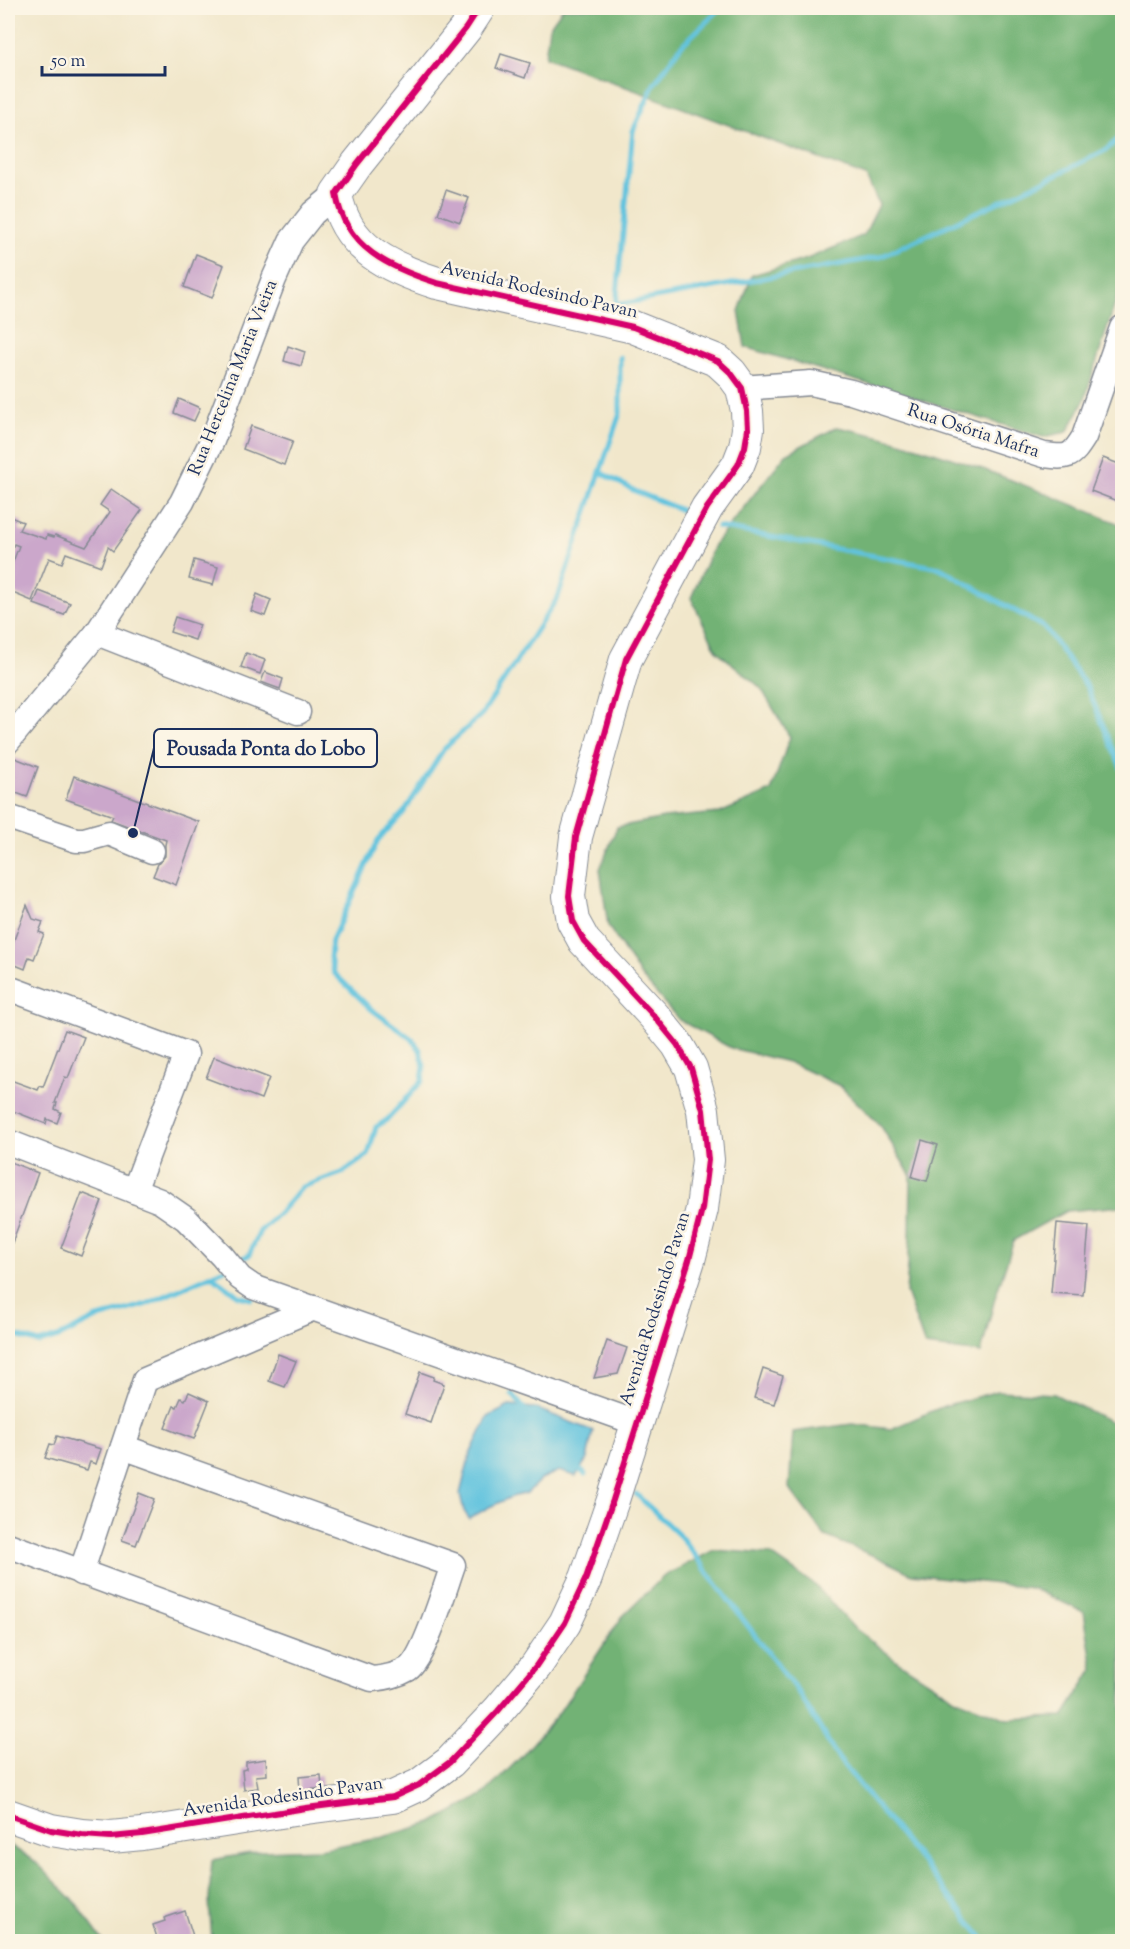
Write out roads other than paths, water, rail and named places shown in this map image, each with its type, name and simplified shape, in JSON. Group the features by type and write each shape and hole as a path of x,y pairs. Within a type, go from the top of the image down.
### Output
{"main road":[{"path":"336,194 357,164 466,28 479,8"},
{"name":"Avenida Rodesindo Pavan","path":"8,1815 51,1830 111,1837 393,1797 418,1785 450,1762 536,1666 565,1623 590,1567 639,1419 689,1260 702,1209 708,1160 704,1110 691,1068 677,1044 654,1016 584,941 573,921 569,896 576,837 626,658 707,508 738,465 745,447 748,429 747,411 741,388 731,373 718,361 633,327 437,283 388,264 368,250 346,225 339,210 336,194"}],"street":[{"name":"Rua Hercelina Maria Vieira","path":"8,741 97,633 182,502 212,441 274,279 291,241 313,213 336,194"},
{"name":"Rua Osória Mafra","path":"741,388 811,382 851,392 1044,455 1065,457 1074,452 1084,437 1122,328"},
{"path":"97,633 298,712"},
{"path":"8,817 76,840 110,833 152,852"},
{"path":"8,988 186,1054 134,1191"},
{"path":"8,1142 160,1201 186,1219 240,1278 254,1287 578,1403 639,1419"},
{"path":"81,1573 145,1380 314,1308"},
{"path":"8,1545 372,1679 392,1677 410,1667 420,1653 453,1565 123,1447"}],"water":[{"path":"509,1406 535,1408 593,1431 587,1459 576,1476 559,1471 541,1479 527,1493 511,1497 469,1519 464,1511 460,1494 470,1454 488,1417"}],"waterway":[{"path":"721,8 681,46 654,84 633,131 616,305 880,257 1052,177 1106,150 1122,136"},
{"path":"235,1262 249,1255 260,1231 302,1187 342,1173 368,1155 376,1127 388,1119 422,1081 424,1066 420,1050 412,1039 371,1009 334,973 330,958 332,940 378,840 404,812 444,749 482,714 558,597 620,413 620,357"},
{"path":"600,472 635,491 681,510"},
{"path":"718,527 940,568 1045,628 1087,687 1122,770"},
{"path":"8,1330 17,1336 39,1343 61,1336 95,1319 147,1304 225,1269"},
{"path":"212,1276 239,1296 252,1299"},
{"path":"512,1394 527,1412"},
{"path":"575,1466 585,1474"},
{"path":"636,1494 681,1537 800,1695 838,1758 986,1942"}],"place":[{"name":"Pousada Ponta do Lobo","path":"133,833"}]}
